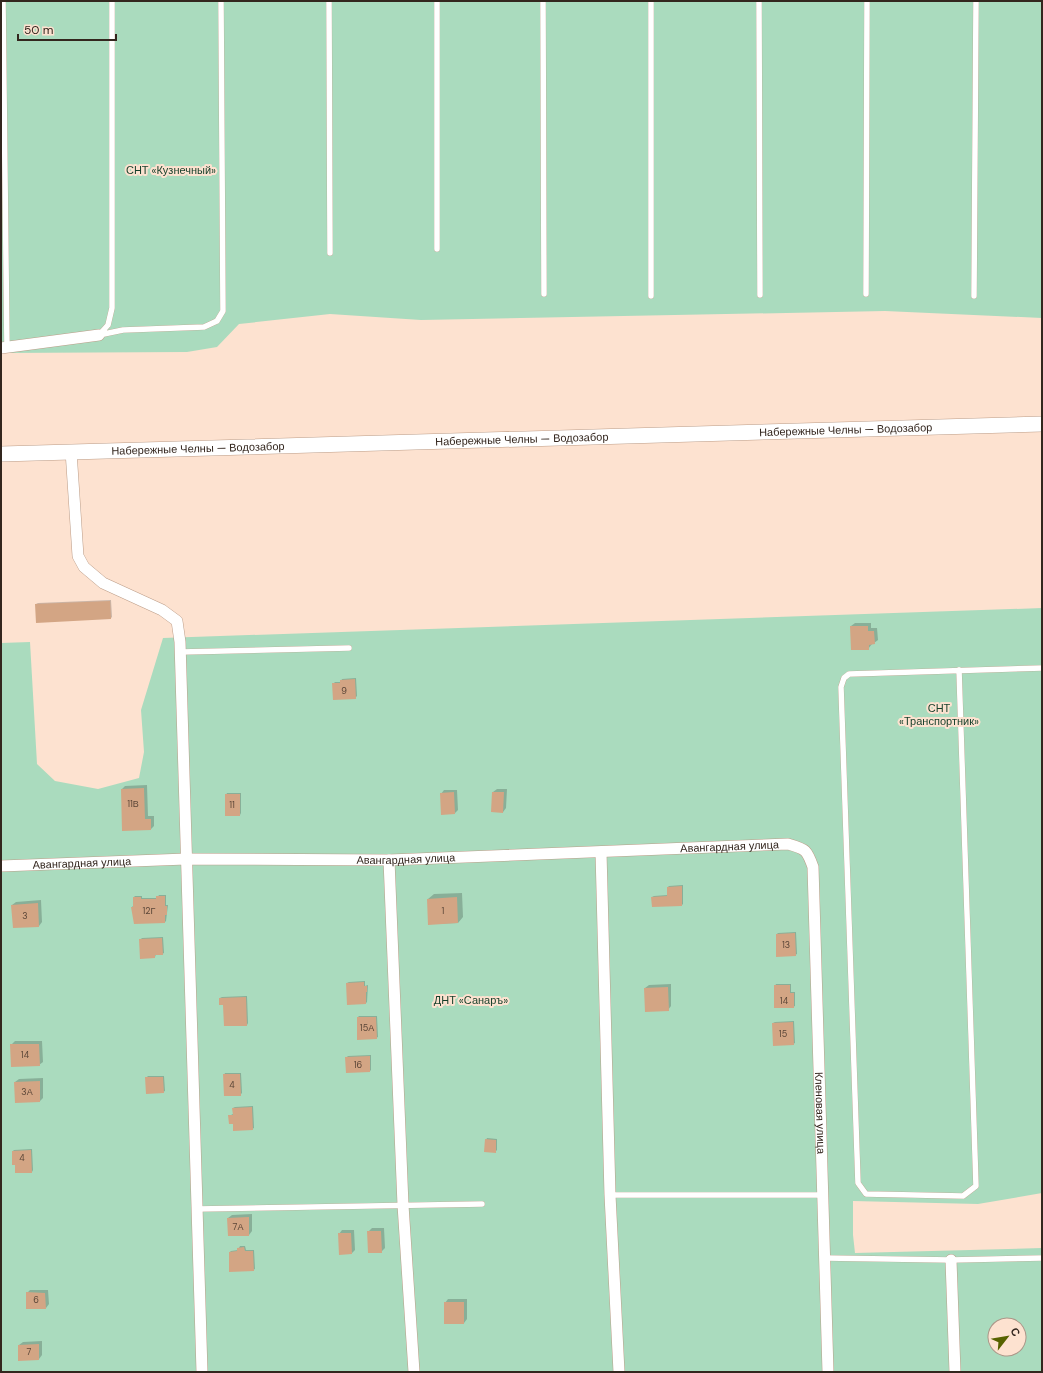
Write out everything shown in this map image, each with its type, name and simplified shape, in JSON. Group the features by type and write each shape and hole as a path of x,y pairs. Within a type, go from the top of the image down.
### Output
{"main road":[{"name":"Набережные Челны — Водозабор","path":"1,454 1042,424"}],"street":[{"path":"4,348 99,335"},
{"path":"71,451 78,556 84,567 104,583 162,610 176,621 181,652 196,1209 202,1372"},
{"name":"Авангардная улица","path":"1,866 186,859 390,860 788,844 801,848 808,854"},
{"path":"601,852 610,1196 619,1372"},
{"name":"Кленовая улица","path":"808,854 813,868 828,1372"},
{"path":"390,860 403,1205 414,1372"},
{"path":"951,1260 955,1372"}],"lane":[{"path":"3,1 4,348"},
{"path":"99,335 108,325 112,308 112,1"},
{"path":"99,335 123,330 204,327 217,321 222,310 221,1"},
{"path":"329,1 330,253"},
{"path":"437,1 437,249"},
{"path":"543,1 544,294"},
{"path":"651,1 651,296"},
{"path":"759,1 760,295"},
{"path":"866,294 867,1"},
{"path":"974,296 976,1"},
{"path":"181,652 349,648"},
{"path":"959,670 976,1186 963,1196 866,1194 858,1184 841,687 844,678 849,674 959,670 1042,668"},
{"path":"610,1196 822,1195"},
{"path":"196,1209 482,1204"},
{"path":"825,1258 951,1260 1042,1258"}],"green space":[{"name":"СНТ «Кузнечный»","path":"1,1 1042,1 1042,318 885,311 421,320 330,314 239,324 217,347 187,352 1,353"},
{"name":"ДНТ «Санаръ»","path":"1042,608 1042,1193 978,1204 853,1201 853,1235 855,1253 1042,1248 1042,1372 1,1372 1,643 30,642 37,764 55,781 98,789 139,778 144,752 141,710 163,638"}],"building":[{"path":"110,601 111,619 36,623 35,604"},
{"path":"850,626 868,626 868,631 874,631 875,644 869,645 869,650 851,650"},
{"path":"355,679 356,699 333,700 332,683 340,683 340,680"},
{"path":"144,788 145,819 151,819 151,830 122,831 121,789"},
{"path":"454,792 455,814 441,815 440,793"},
{"path":"492,792 504,792 503,813 491,812"},
{"path":"225,794 240,794 240,816 225,816"},
{"path":"682,886 682,906 652,907 651,897 667,896 667,887"},
{"path":"156,896 165,896 167,915 165,915 165,923 134,924 131,907 133,907 133,897 141,897 141,899 156,899"},
{"path":"457,897 458,923 428,925 427,899"},
{"path":"38,903 39,927 13,928 11,905"},
{"path":"795,933 796,956 776,957 776,934"},
{"path":"162,938 163,955 155,955 155,958 140,959 139,939"},
{"path":"364,982 364,986 367,986 366,1004 347,1005 346,983"},
{"path":"774,985 790,985 790,993 794,993 794,1008 774,1008"},
{"path":"668,987 669,1011 645,1012 644,988"},
{"path":"246,997 247,1026 224,1026 223,1005 219,1005 219,998"},
{"path":"357,1017 376,1017 377,1039 357,1040"},
{"path":"793,1022 794,1045 773,1046 772,1023"},
{"path":"10,1044 39,1044 40,1066 11,1067"},
{"path":"370,1056 370,1072 346,1073 345,1057"},
{"path":"223,1074 240,1074 241,1096 224,1096"},
{"path":"145,1077 163,1077 164,1093 146,1094"},
{"path":"40,1081 40,1102 15,1103 14,1082"},
{"path":"252,1107 253,1130 233,1131 233,1124 229,1124 228,1115 233,1115 232,1108"},
{"path":"485,1139 496,1140 496,1153 484,1152"},
{"path":"31,1150 32,1173 15,1173 15,1165 12,1165 12,1151"},
{"path":"249,1217 249,1236 228,1236 227,1218"},
{"path":"367,1231 381,1231 382,1253 368,1253"},
{"path":"338,1233 351,1233 352,1254 339,1255"},
{"path":"244,1247 245,1251 253,1251 254,1271 229,1272 229,1252 237,1251 237,1248"},
{"path":"26,1292 45,1293 46,1309 26,1309"},
{"path":"444,1302 464,1302 464,1324 444,1324"},
{"path":"39,1344 39,1360 18,1361 18,1345"}],"park label":[{"name":"СНТ «Транспортник»","path":"939,714"}]}
